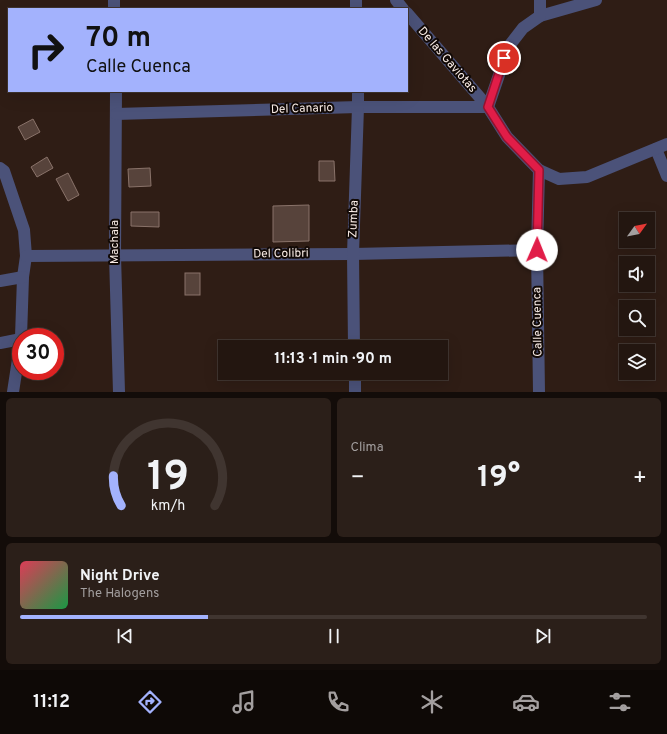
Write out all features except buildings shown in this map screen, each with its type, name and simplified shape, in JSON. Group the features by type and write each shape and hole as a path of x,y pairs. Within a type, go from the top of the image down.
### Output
{"street":[{"path":"396,0 402,8"},
{"path":"540,0 540,16"},
{"path":"596,0 540,16 523,28 509,46 488,107 507,137 539,170 559,179 587,177 661,146 667,176"},
{"name":"De las Gaviotas","path":"408,14 488,107"},
{"name":"Machala","path":"116,92 115,256 119,392"},
{"name":"Zumba","path":"354,340 353,254 358,92"},
{"name":"Del Canario","path":"116,114 358,107 488,107"},
{"path":"0,168 4,172 24,230 26,256 23,277 21,328"},
{"name":"Calle Cuenca","path":"539,170 537,250 539,392"},
{"name":"Del Colibri","path":"26,256 353,254 537,250"},
{"path":"0,281 23,277"},
{"path":"0,343 12,341"},
{"path":"13,392 15,380"},
{"path":"355,380 355,392"}],"route":[{"path":"504,58 488,107 507,137 539,170 537,250"}]}
